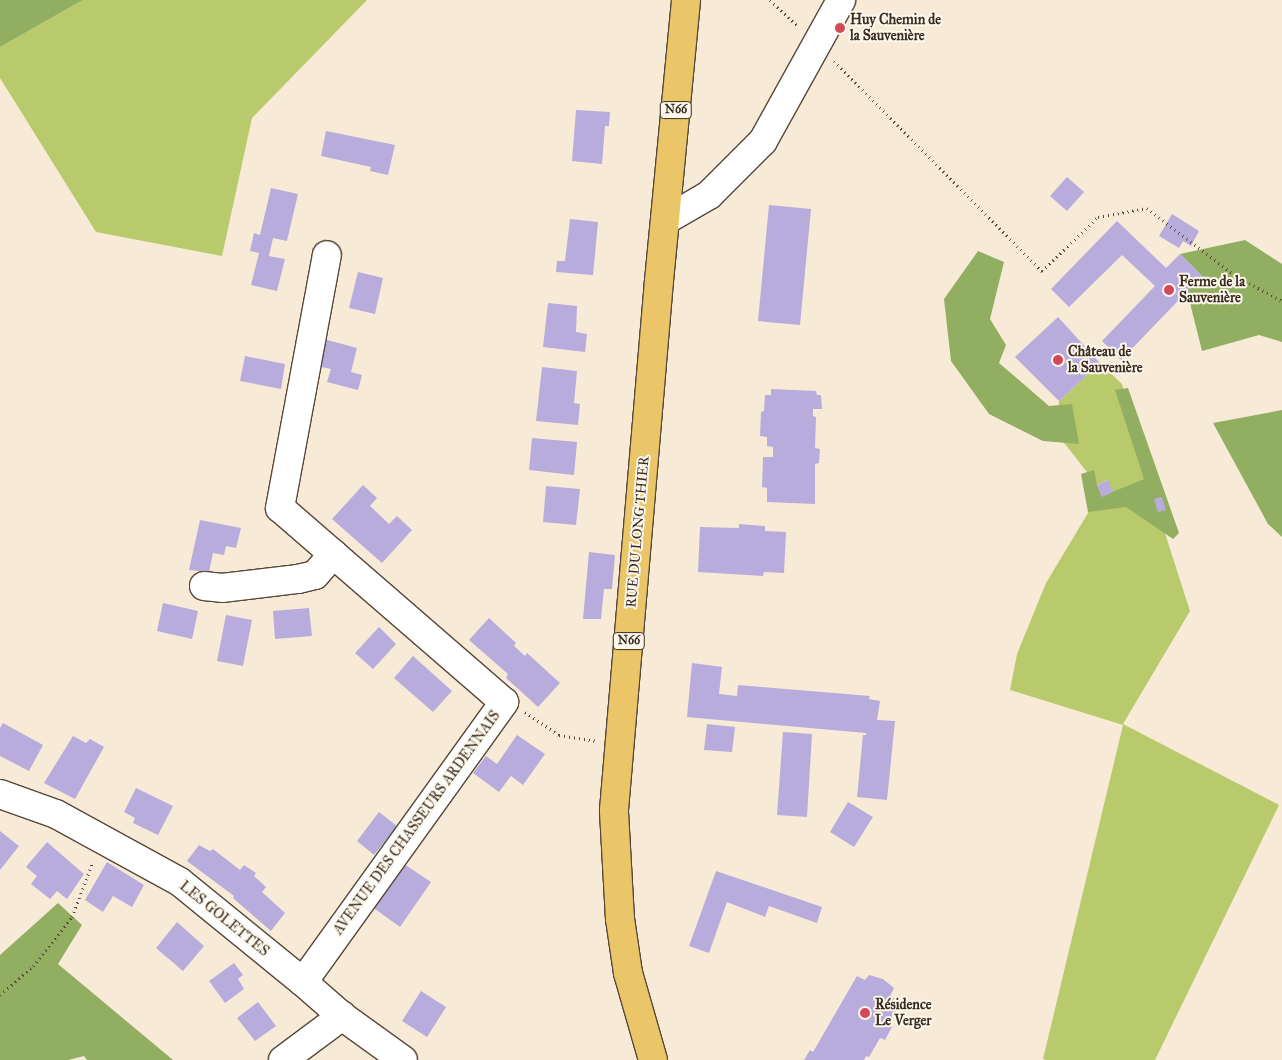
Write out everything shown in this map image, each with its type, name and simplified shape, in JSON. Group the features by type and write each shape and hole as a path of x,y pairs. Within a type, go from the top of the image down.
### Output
{"main road":[{"name":"RUE DU LONG THIER","path":"654,1060 628,973 620,919 614,810 659,281 686,0"}],"street":[{"path":"666,220 709,195 763,141 841,0"},
{"name":"AVENUE DES CHASSEURS ARDENNAIS","path":"303,982 504,702 280,508 327,255"},
{"path":"204,586 222,588 298,579 315,575 333,554"},
{"name":"LES GOLETTES","path":"0,794 56,814 180,882 342,1016 403,1060"},
{"path":"284,1060 342,1016"}],"path":[{"path":"770,0 1042,271 1098,217 1146,208 1236,276 1282,301"},
{"path":"504,702 521,709 559,735 620,744"},
{"path":"0,995 33,966 72,917 100,839"}],"green space":[{"path":"0,0 83,0 0,47"},
{"path":"83,0 367,0 252,118 222,256 96,232 0,78 0,47"},
{"path":"1245,240 1282,264 1282,342 1259,335 1202,351 1187,291 1202,276 1180,254"},
{"path":"978,251 1004,262 990,319 1006,345 999,363 1049,406 1072,404 1079,444 1043,441 989,414 951,361 944,299"},
{"path":"1100,363 1122,384 1149,477 1113,492 1107,480 1097,485 1058,435 1059,401"},
{"path":"1128,388 1179,533 1173,539 1126,507 1088,512 1081,474 1094,470 1097,485 1102,496 1144,479 1115,390"},
{"path":"1282,410 1282,537 1268,524 1213,423"},
{"path":"1154,499 1190,611 1123,724 1279,805 1155,1060 1046,1060 1043,1059 1123,725 1010,690 1017,654 1046,583 1091,508"},
{"path":"58,903 82,925 58,964 173,1060 87,1060 84,1056 68,1060 0,1060 0,955"}],"building":[{"path":"576,110 610,112 609,126 605,126 602,164 572,161"},
{"path":"326,131 395,145 388,175 370,171 371,167 321,156"},
{"path":"1067,177 1084,192 1067,211 1050,196"},
{"path":"271,188 298,194 287,241 273,238 269,256 285,259 277,291 251,285 259,253 250,251 254,233 260,235"},
{"path":"769,205 811,209 800,325 758,321"},
{"path":"1172,214 1199,231 1191,246 1183,241 1179,248 1159,236"},
{"path":"570,219 598,222 593,275 556,272 557,261 565,261"},
{"name":"Ferme de la Sauvenière","path":"1117,221 1166,268 1180,254 1202,276 1121,360 1102,341 1155,286 1122,255 1069,307 1051,289"},
{"path":"358,272 383,278 375,314 349,308"},
{"path":"548,303 577,306 576,332 587,334 585,352 543,347"},
{"name":"Château de la Sauvenière","path":"1058,317 1100,363 1059,401 1015,357"},
{"path":"320,338 357,348 351,372 362,375 358,390 327,382 331,369 313,365"},
{"path":"245,356 285,364 281,389 240,381"},
{"path":"542,367 577,371 574,403 580,404 578,425 536,421"},
{"path":"771,389 816,391 817,395 821,395 822,409 813,409 813,416 816,417 815,448 820,449 819,463 815,464 815,504 767,502 767,488 762,487 763,457 773,457 773,447 767,446 767,437 760,436 761,412 764,411 765,395 771,395"},
{"path":"532,438 577,442 574,475 529,470"},
{"path":"1108,480 1113,492 1102,497 1097,485"},
{"path":"363,485 377,498 370,506 389,524 397,516 412,530 382,563 332,519"},
{"path":"546,486 580,489 576,525 543,522"},
{"path":"1162,497 1166,510 1158,512 1154,499"},
{"path":"200,520 241,528 236,548 226,546 224,555 213,553 209,572 189,570"},
{"path":"739,524 765,526 765,531 786,532 784,573 764,572 763,576 698,572 700,527 739,528"},
{"path":"589,552 615,555 612,589 604,589 601,619 583,619"},
{"path":"163,603 198,611 192,639 157,631"},
{"path":"309,608 312,636 275,639 273,611"},
{"path":"226,615 252,620 243,666 217,661"},
{"path":"489,618 516,643 514,646 525,656 527,653 560,683 538,707 506,678 508,674 469,640"},
{"path":"379,627 396,644 373,669 355,653"},
{"path":"413,656 452,691 433,712 394,678"},
{"path":"692,663 722,667 719,694 737,696 738,685 870,696 869,699 880,701 877,720 895,721 887,800 857,797 863,735 866,735 866,733 687,717"},
{"path":"3,723 43,745 29,771 0,756 0,728"},
{"path":"707,724 735,727 732,752 704,750"},
{"path":"783,732 812,734 807,817 777,815"},
{"path":"517,735 545,754 523,785 511,776 499,792 473,773 486,756 497,764"},
{"path":"73,736 86,743 90,739 104,747 75,799 44,783"},
{"path":"136,788 173,806 158,835 133,823 135,818 124,812"},
{"path":"848,802 873,817 854,847 830,832"},
{"path":"379,812 397,826 374,855 357,841"},
{"path":"0,831 19,846 0,870"},
{"path":"47,842 84,874 67,899 57,891 50,899 31,884 37,876 26,867"},
{"path":"199,845 210,851 213,849 240,870 244,865 256,873 254,876 266,887 262,892 285,913 271,931 233,898 234,896 187,861"},
{"path":"107,862 144,885 132,907 113,896 103,912 85,900"},
{"path":"401,862 431,882 400,927 371,906"},
{"path":"716,871 822,907 817,923 769,906 765,917 727,902 709,953 689,946"},
{"path":"177,922 204,946 183,971 156,948"},
{"path":"234,963 243,975 238,979 244,989 225,1003 209,981"},
{"name":"Résidence Le Verger","path":"869,975 883,979 894,988 890,996 900,1002 888,1024 892,1027 885,1040 880,1038 869,1057 866,1056 864,1060 804,1060 810,1050 813,1052 857,976 865,980"},
{"path":"421,991 446,1007 427,1037 402,1021"},
{"path":"258,1002 276,1026 255,1041 237,1018"}],"place":[{"name":"Huy Chemin de la Sauvenière","path":"840,28"},
{"name":"Ferme de la Sauvenière","path":"1169,290"},
{"name":"Château de la Sauvenière","path":"1058,360"},
{"name":"Résidence Le Verger","path":"865,1013"}]}
